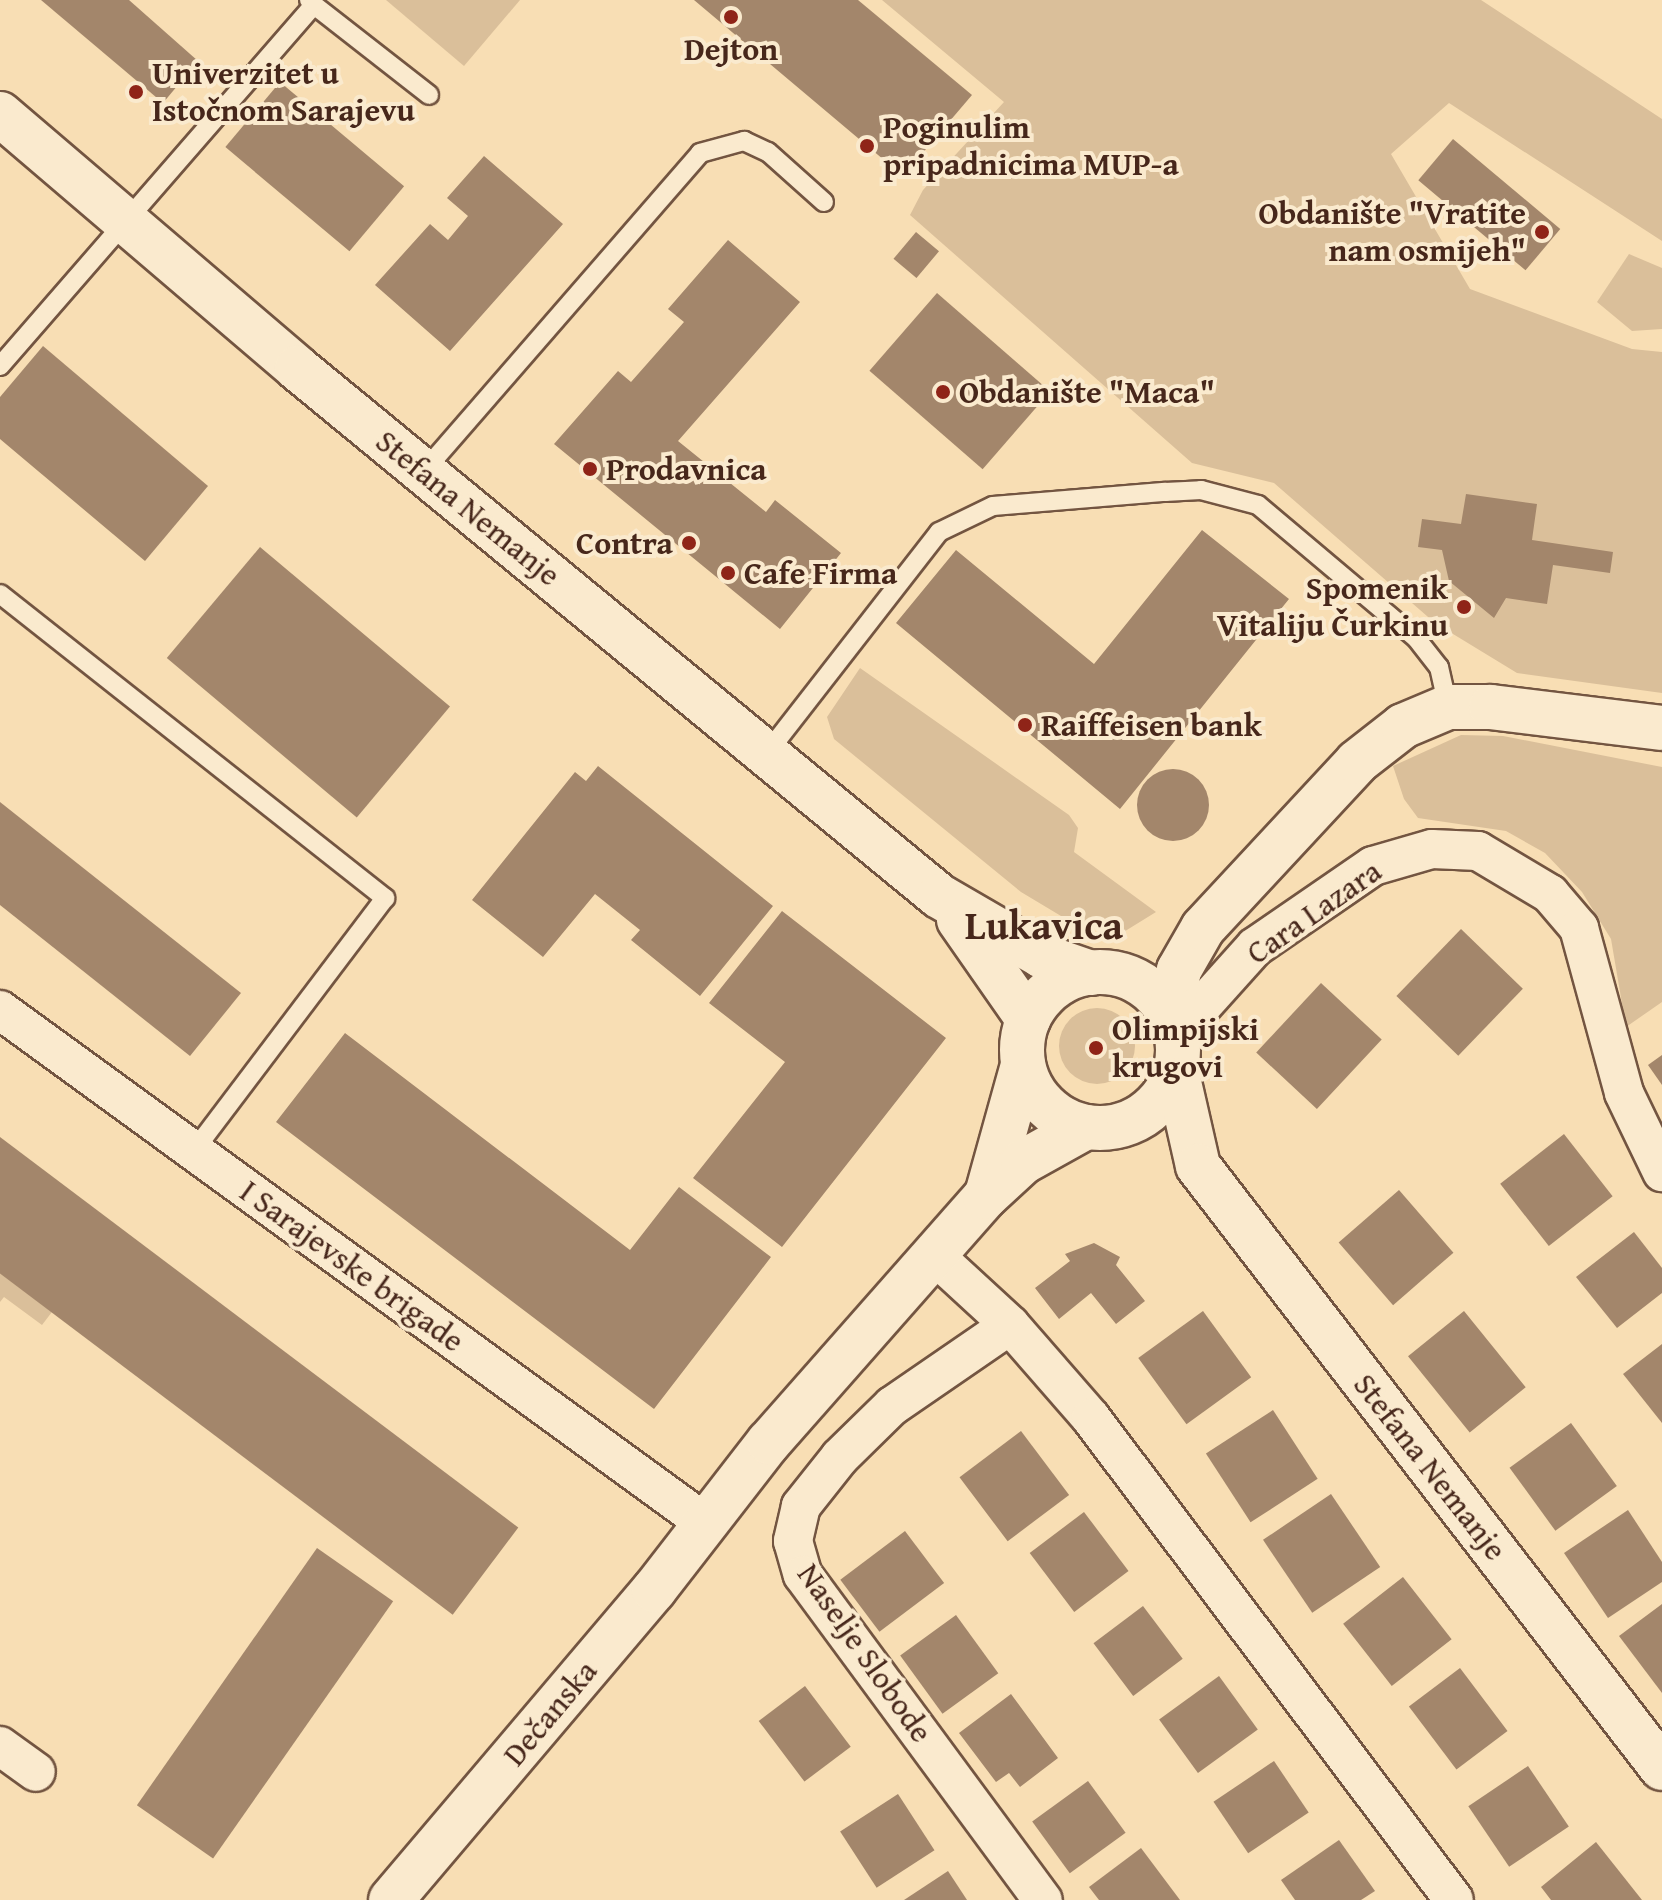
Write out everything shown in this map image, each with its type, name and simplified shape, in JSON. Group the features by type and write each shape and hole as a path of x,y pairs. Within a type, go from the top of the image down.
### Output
{"main road":[{"name":"Stefana Nemanje","path":"0,114 424,471 939,896 1042,956 1103,973"},
{"name":"Cara Lazara","path":"1174,1040 1179,970 1203,928 1357,762 1403,726 1448,707 1542,711 1662,728"},
{"name":"Stefana Nemanje","path":"939,896 988,956 1028,1019"},
{"name":"Cara Lazara","path":"1103,973 1143,965 1203,928"},
{"path":"985,1197 1023,1065 1028,1019 1053,987 1103,973 1146,988 1174,1040 1152,1108 1099,1127 1045,1106 1023,1065"},
{"name":"Stefana Nemanje","path":"1174,1040 1198,1166 1662,1768"},
{"name":"Stefana Nemanje","path":"1099,1127 1198,1166"},
{"name":"Dečanska","path":"391,1900 704,1522 985,1197 1023,1162 1099,1127"}],"street":[{"name":"Cara Lazara","path":"1174,1040 1255,947 1373,866 1432,849 1478,851 1550,894 1579,928 1624,1093 1662,1172"},
{"name":"I Sarajevske brigade","path":"0,1010 704,1522"},
{"path":"934,1255 1010,1325 1091,1418 1454,1900"},
{"name":"Naselje Slobode","path":"1010,1325 892,1406 840,1457 801,1506 793,1541 803,1575 1043,1900"},
{"path":"0,1746 36,1772"}],"lane":[{"path":"0,366 311,2 429,95"},
{"path":"424,471 700,153 744,141 768,152 824,202"},
{"path":"767,753 939,532 993,506 1165,492 1201,490 1258,505 1416,638 1439,667 1448,707"},
{"path":"0,594 385,898 194,1151"}],"shaded area":[{"path":"386,0 520,0 464,66"},
{"path":"882,0 1481,0 1662,119 1662,241 1449,103 1391,154 1470,289 1632,349 1662,352 1662,693 1517,673 1435,623 1274,483 1192,463 910,215 923,190 1004,102"},
{"path":"1629,254 1662,268 1662,329 1632,331 1597,302"},
{"path":"860,668 1069,815 1078,828 1074,852 1156,912 1122,933 1076,925 1021,892 834,739 827,717"},
{"path":"1461,735 1503,736 1662,767 1662,1002 1626,1027 1611,939 1582,892 1545,853 1506,831 1418,818 1404,799 1393,766"},
{"path":"1097,1008 1111,1011 1124,1019 1132,1032 1135,1046 1132,1060 1124,1073 1111,1081 1097,1084 1083,1081 1070,1073 1062,1060 1059,1046 1062,1032 1070,1019 1083,1011"},
{"path":"0,1267 55,1308 42,1325 4,1297 0,1302"}],"building":[{"path":"41,0 129,0 198,61 163,103"},
{"path":"694,0 858,0 972,95 903,176"},
{"path":"280,82 404,186 349,251 225,147"},
{"path":"1453,139 1560,229 1526,270 1418,180"},
{"path":"484,156 563,224 450,351 375,285 430,224 448,240 468,216 447,198"},
{"path":"916,232 939,251 916,278 894,259"},
{"path":"728,240 800,302 678,441 766,512 775,500 841,553 780,629 554,444 618,371 631,382 684,322 668,309"},
{"path":"937,293 1050,391 983,469 869,371"},
{"path":"43,346 208,486 145,561 0,439 0,397"},
{"path":"1466,494 1537,504 1532,540 1613,552 1610,573 1553,565 1547,604 1506,598 1494,618 1449,581 1442,550 1418,547 1422,519 1461,524"},
{"path":"1202,530 1289,599 1120,809 896,623 956,550 1094,664"},
{"path":"260,547 450,706 357,817 167,658"},
{"path":"598,766 773,906 700,996 631,940 640,930 595,894 543,957 472,900 575,772 586,781"},
{"path":"1173,769 1199,779 1209,805 1199,831 1173,841 1147,831 1137,805 1147,779"},
{"path":"0,802 241,993 190,1056 0,905"},
{"path":"782,911 946,1038 782,1247 693,1178 785,1062 709,1003"},
{"path":"1461,929 1523,989 1458,1056 1396,996"},
{"path":"1321,983 1382,1040 1317,1109 1256,1052"},
{"path":"345,1033 630,1250 679,1187 771,1257 654,1409 276,1122"},
{"path":"1662,1055 1662,1085 1648,1065"},
{"path":"1564,1134 1613,1196 1549,1246 1500,1184"},
{"path":"0,1137 518,1528 453,1615 0,1273"},
{"path":"1399,1190 1453,1253 1393,1305 1339,1242"},
{"path":"1634,1232 1662,1268 1662,1293 1617,1328 1576,1277"},
{"path":"1094,1243 1120,1257 1116,1265 1145,1301 1116,1324 1091,1293 1059,1319 1035,1288 1070,1261 1065,1254"},
{"path":"1203,1311 1251,1377 1186,1424 1138,1358"},
{"path":"1464,1311 1526,1387 1470,1432 1408,1356"},
{"path":"1662,1344 1662,1423 1623,1374"},
{"path":"1273,1410 1318,1479 1251,1522 1206,1454"},
{"path":"1571,1423 1617,1486 1555,1531 1510,1468"},
{"path":"1021,1431 1069,1495 1008,1541 960,1477"},
{"path":"1331,1494 1380,1567 1312,1613 1263,1540"},
{"path":"1628,1510 1662,1562 1662,1582 1608,1618 1564,1553"},
{"path":"1084,1512 1129,1571 1074,1612 1030,1553"},
{"path":"905,1531 944,1583 879,1632 840,1580"},
{"path":"317,1548 393,1601 213,1859 137,1805"},
{"path":"1403,1577 1452,1639 1392,1686 1343,1624"},
{"path":"1662,1604 1662,1693 1619,1636"},
{"path":"1143,1606 1183,1659 1133,1696 1093,1643"},
{"path":"956,1615 998,1673 942,1714 900,1656"},
{"path":"1460,1668 1508,1731 1456,1770 1409,1707"},
{"path":"1219,1676 1258,1729 1198,1773 1159,1719"},
{"path":"805,1686 851,1747 804,1782 759,1721"},
{"path":"1011,1694 1058,1758 1020,1787 1009,1773 996,1782 959,1733"},
{"path":"1274,1761 1309,1812 1248,1853 1213,1802"},
{"path":"1528,1766 1569,1827 1509,1867 1468,1806"},
{"path":"1088,1781 1126,1833 1070,1873 1032,1822"},
{"path":"898,1794 934,1850 877,1888 840,1832"},
{"path":"1339,1840 1375,1891 1361,1900 1295,1900 1281,1880"},
{"path":"1596,1842 1642,1900 1551,1900 1541,1887"},
{"path":"1141,1848 1180,1900 1099,1900 1089,1887"},
{"path":"948,1871 967,1900 904,1900"}],"place":[{"name":"Dejton","path":"731,17"},
{"name":"Univerzitet u Istočnom Sarajevu","path":"136,92"},
{"name":"Poginulim pripadnicima MUP-a","path":"867,146"},
{"name":"Obdanište \"Vratite nam osmijeh\"","path":"1542,232"},
{"name":"Obdanište \"Maca\"","path":"943,392"},
{"name":"Prodavnica","path":"590,469"},
{"name":"Contra","path":"689,543"},
{"name":"Cafe Firma","path":"728,573"},
{"name":"Spomenik Vitaliju Čurkinu","path":"1464,607"},
{"name":"Raiffeisen bank","path":"1025,725"},
{"name":"Olimpijski krugovi","path":"1096,1048"}],"district":[{"name":"Lukavica","path":"1044,925"}]}
